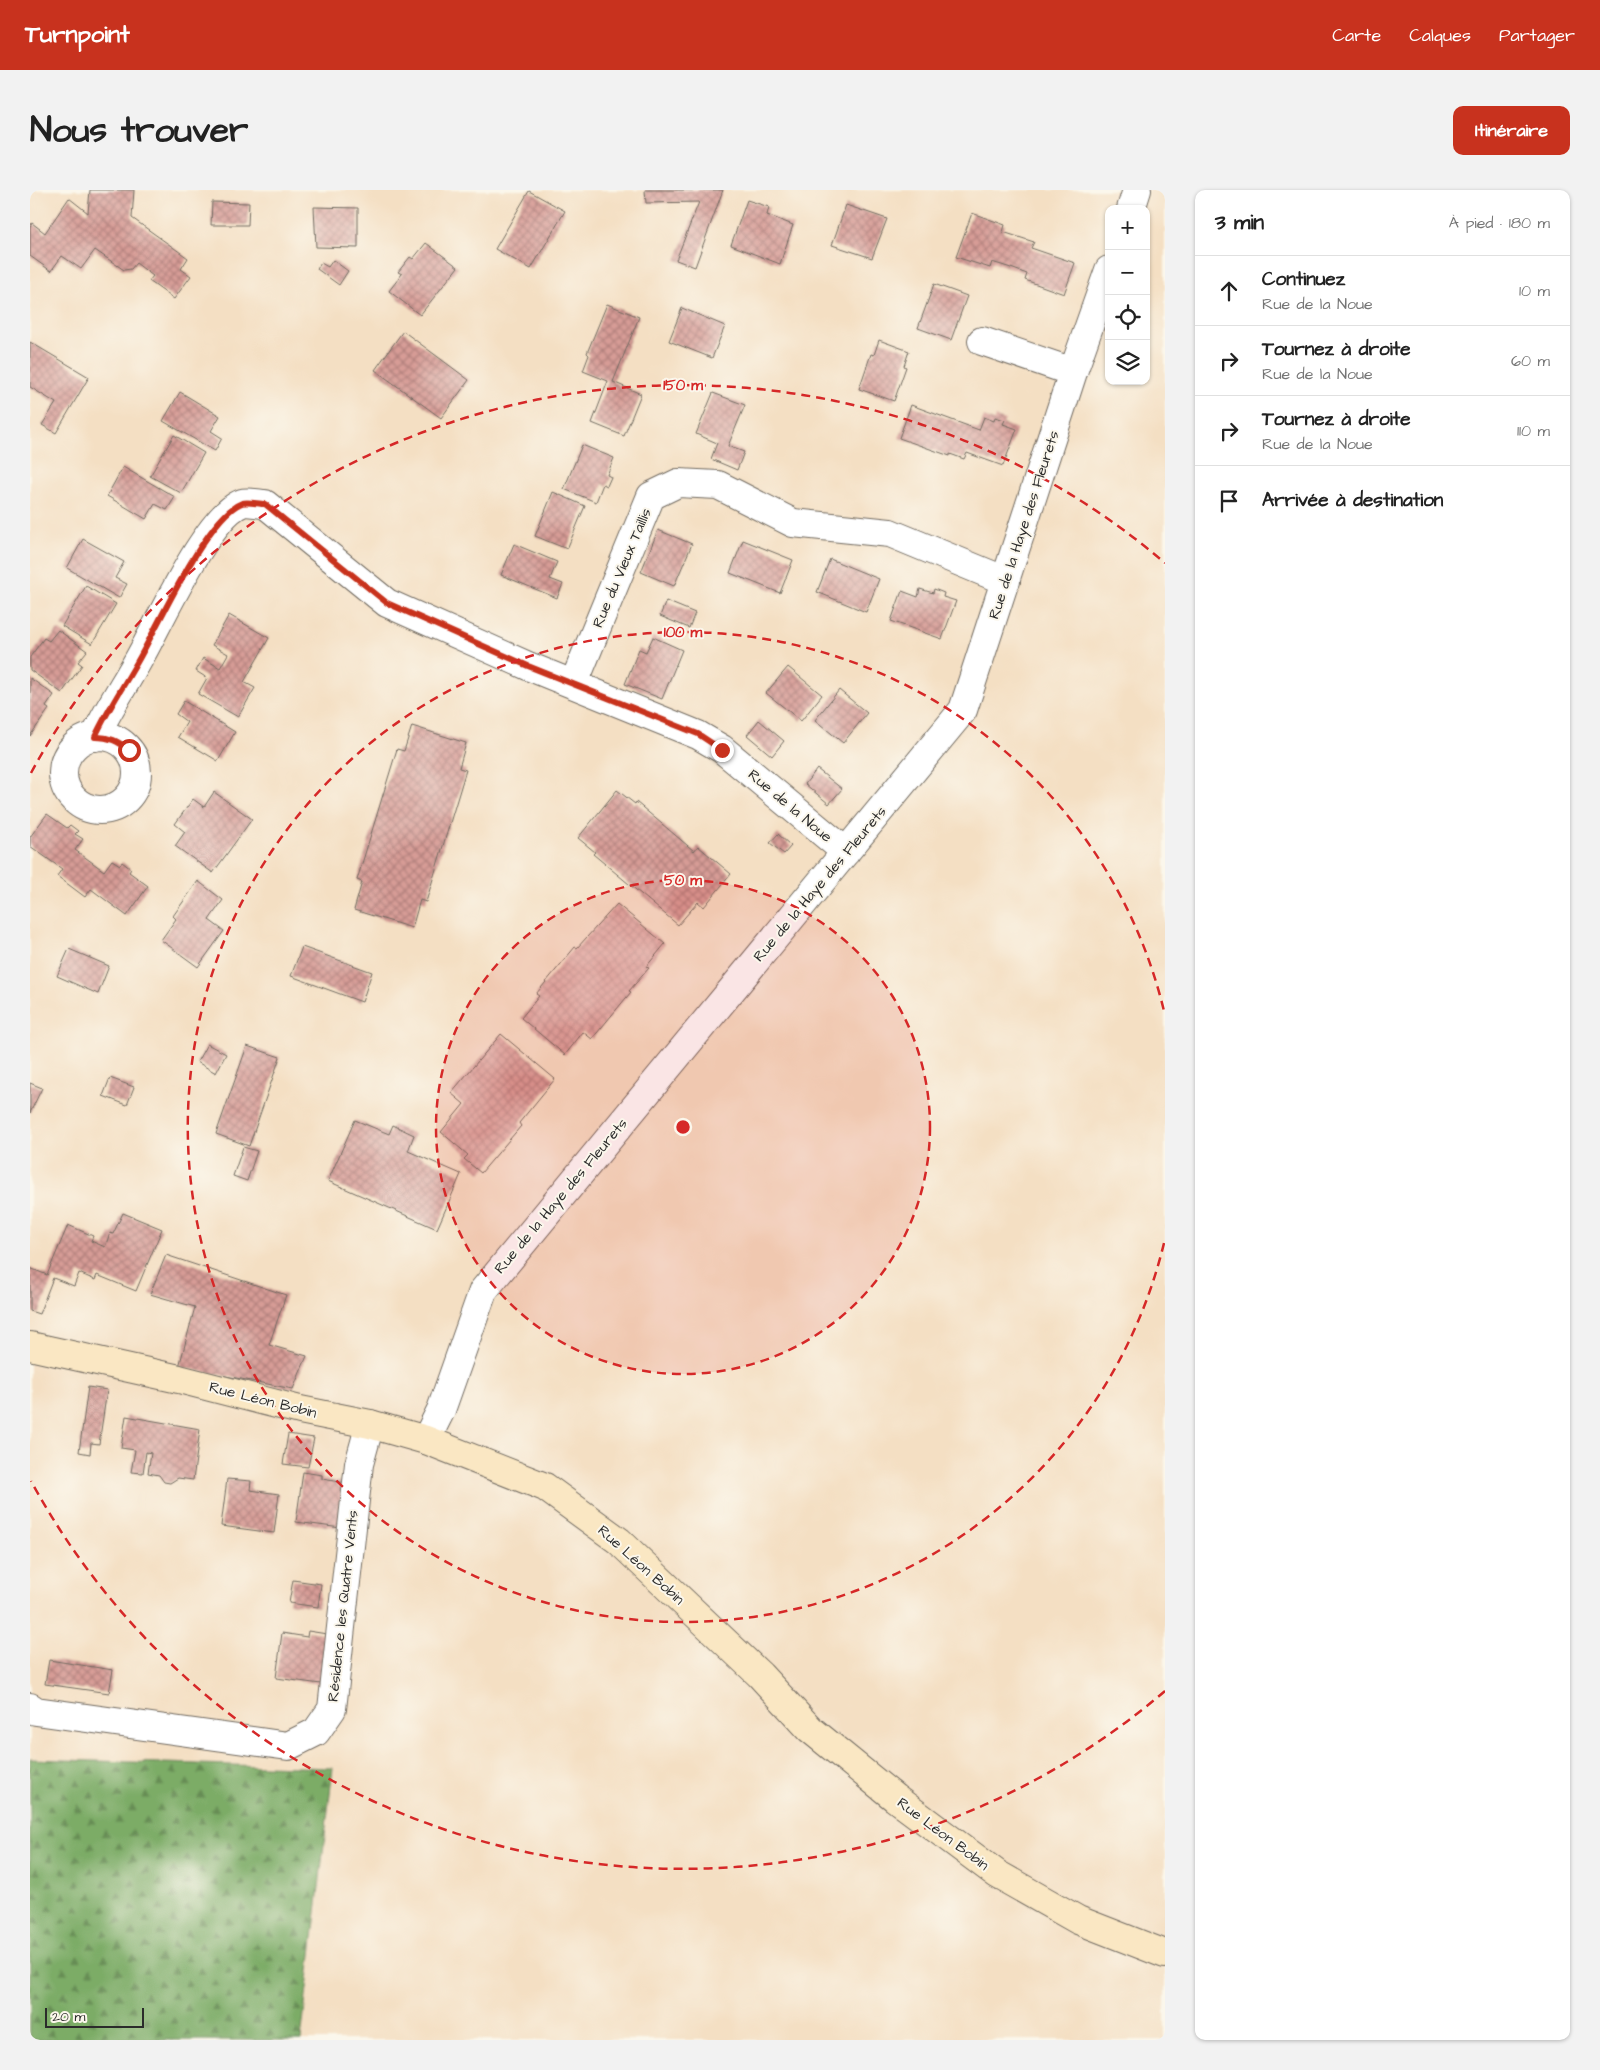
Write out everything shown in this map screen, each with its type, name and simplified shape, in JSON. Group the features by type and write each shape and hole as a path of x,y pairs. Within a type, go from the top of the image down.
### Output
{"street":[{"path":"1132,205 1137,190"},
{"name":"Rue de la Haye des Fleurets","path":"426,1440 441,1410 483,1290 963,710 1073,372 1105,281"},
{"path":"982,341 1073,372"},
{"name":"Rue du Vieux Taillis","path":"574,683 651,496 678,483 718,485 793,523 890,533 1006,581"},
{"name":"Rue de la Noue","path":"95,737 103,719 140,656 182,577 222,518 242,503 265,504 387,603 528,666 698,734 722,750 846,852"},
{"name":"Rue Léon Bobin","path":"30,1346 179,1379 300,1410 370,1424 426,1440 545,1487 619,1541 760,1675 810,1729 895,1798 997,1874 1078,1920 1165,1954"},
{"name":"Résidence les Quatre Vents","path":"30,1707 36,1711 288,1746 316,1732 332,1709 359,1464 370,1424"}],"green space":[{"path":"30,1759 333,1768 301,2040 30,2040"}],"building":[{"path":"90,190 134,190 132,218 188,258 181,269 191,276 174,299 149,281 153,276 136,263 131,269 124,270 95,250 81,269 62,256 51,271 30,256 30,227 32,223 45,233 69,198 88,213"},
{"path":"645,190 723,190 695,267 676,260 699,202 646,203"},
{"path":"529,191 565,211 531,269 495,249"},
{"path":"747,200 769,207 767,215 793,225 780,264 731,245"},
{"path":"212,202 249,203 248,225 211,225"},
{"path":"846,205 887,219 872,258 832,245"},
{"path":"314,207 358,208 358,248 316,247"},
{"path":"972,213 1005,225 1003,232 1034,242 1031,248 1075,263 1064,294 1025,280 1027,274 1008,267 992,262 990,268 956,257"},
{"path":"426,243 458,267 420,315 389,291 402,274 398,272 410,257 413,259"},
{"path":"333,260 348,271 339,285 317,269 321,263 328,267"},
{"path":"934,284 967,296 951,340 918,328"},
{"path":"607,304 639,317 613,382 641,394 624,436 592,423 608,381 583,371 589,355 587,353"},
{"path":"682,308 725,326 712,358 669,341"},
{"path":"403,331 469,380 441,418 375,370"},
{"path":"879,340 909,351 904,366 906,367 894,401 859,389 871,354 874,355"},
{"path":"30,342 89,377 56,433 42,425 56,403 30,387"},
{"path":"180,392 220,416 211,431 222,438 215,451 163,421"},
{"path":"713,393 745,405 728,446 744,452 737,470 711,459 717,443 696,434"},
{"path":"911,405 979,430 984,417 994,421 995,417 1005,420 1003,424 1017,429 1003,466 967,453 964,459 950,454 950,456 899,438"},
{"path":"174,435 204,453 181,493 150,476"},
{"path":"582,445 614,458 607,475 611,477 607,486 603,484 596,502 564,489"},
{"path":"123,467 175,497 167,510 155,504 146,519 107,496"},
{"path":"553,492 585,506 567,549 535,536"},
{"path":"658,530 692,544 674,586 641,572"},
{"path":"83,539 124,562 115,578 127,584 119,598 67,568"},
{"path":"743,540 793,560 780,593 730,573"},
{"path":"514,544 557,562 550,579 563,584 557,598 501,575"},
{"path":"830,559 879,579 866,612 817,592"},
{"path":"86,586 116,604 92,644 62,626"},
{"path":"920,589 933,593 934,589 944,593 943,597 956,601 942,639 891,621 902,591 918,597"},
{"path":"666,601 695,613 689,628 660,616"},
{"path":"229,615 269,638 244,682 255,688 238,717 198,694 207,678 196,671 203,658 220,668 228,654 212,645"},
{"path":"58,630 87,651 78,662 82,665 62,693 30,670 30,657 44,638 49,641"},
{"path":"653,637 682,650 662,699 625,684 639,649 646,652"},
{"path":"788,667 822,695 801,721 766,693"},
{"path":"30,678 54,695 46,707 49,709 30,736"},
{"path":"839,690 867,713 843,743 815,720"},
{"path":"184,701 235,732 218,761 178,737 187,722 176,714"},
{"path":"759,720 784,741 772,756 747,735"},
{"path":"412,726 466,743 459,768 466,770 426,902 420,900 412,928 354,910 362,882 357,880 397,749 404,751"},
{"path":"817,769 842,789 829,804 805,784"},
{"path":"617,790 635,804 636,802 694,851 698,846 731,874 704,907 698,902 678,925 593,854 595,852 578,838"},
{"path":"214,792 252,819 213,873 175,846 185,832 175,824 193,799 204,807"},
{"path":"47,814 67,828 70,825 78,831 75,834 83,839 75,850 104,871 112,860 120,865 122,862 131,869 129,872 148,886 127,916 91,889 85,897 57,876 62,869 30,846 30,837"},
{"path":"778,834 791,846 784,854 770,843"},
{"path":"198,881 223,900 209,920 224,931 198,967 161,940 176,919 173,916"},
{"path":"617,904 665,944 646,967 649,968 629,991 631,992 592,1039 583,1032 565,1055 521,1018 539,996 536,994 575,947 577,948"},
{"path":"302,947 372,972 362,1002 291,976"},
{"path":"69,949 109,966 98,994 57,976"},
{"path":"501,1034 555,1079 519,1123 521,1126 481,1173 464,1159 468,1155 441,1132 464,1104 451,1093"},
{"path":"207,1044 226,1054 216,1073 197,1062"},
{"path":"247,1046 280,1057 249,1146 216,1134"},
{"path":"110,1078 134,1087 127,1105 103,1096"},
{"path":"30,1083 42,1088 30,1113"},
{"path":"355,1120 389,1134 393,1125 414,1135 408,1151 461,1174 437,1229 328,1181"},
{"path":"243,1147 257,1151 247,1181 233,1176"},
{"path":"123,1213 162,1229 136,1291 97,1275 95,1280 79,1273 74,1286 53,1278 39,1314 30,1311 30,1268 47,1275 68,1225 93,1236 91,1241 105,1247 110,1233 113,1234"},
{"path":"166,1255 286,1295 269,1345 307,1356 293,1389 179,1367 195,1307 150,1294"},
{"path":"88,1387 107,1390 99,1444 91,1443 90,1454 79,1452"},
{"path":"126,1416 200,1429 193,1480 178,1478 170,1483 164,1482 159,1475 148,1473 151,1453 146,1452 143,1473 131,1472 135,1450 121,1448"},
{"path":"288,1434 314,1438 308,1467 283,1464"},
{"path":"303,1472 322,1475 322,1479 346,1483 341,1528 296,1522"},
{"path":"227,1479 251,1481 250,1490 279,1494 274,1533 221,1526"},
{"path":"293,1580 321,1584 318,1607 289,1603"},
{"path":"308,1631 327,1634 321,1684 276,1678 282,1633 307,1637"},
{"path":"49,1660 113,1670 109,1693 45,1684"}],"route":[{"path":"129,750 119,742 108,737 95,737 103,719 140,656 182,577 222,518 242,503 265,504 387,603 528,666 698,734 722,750"}]}
